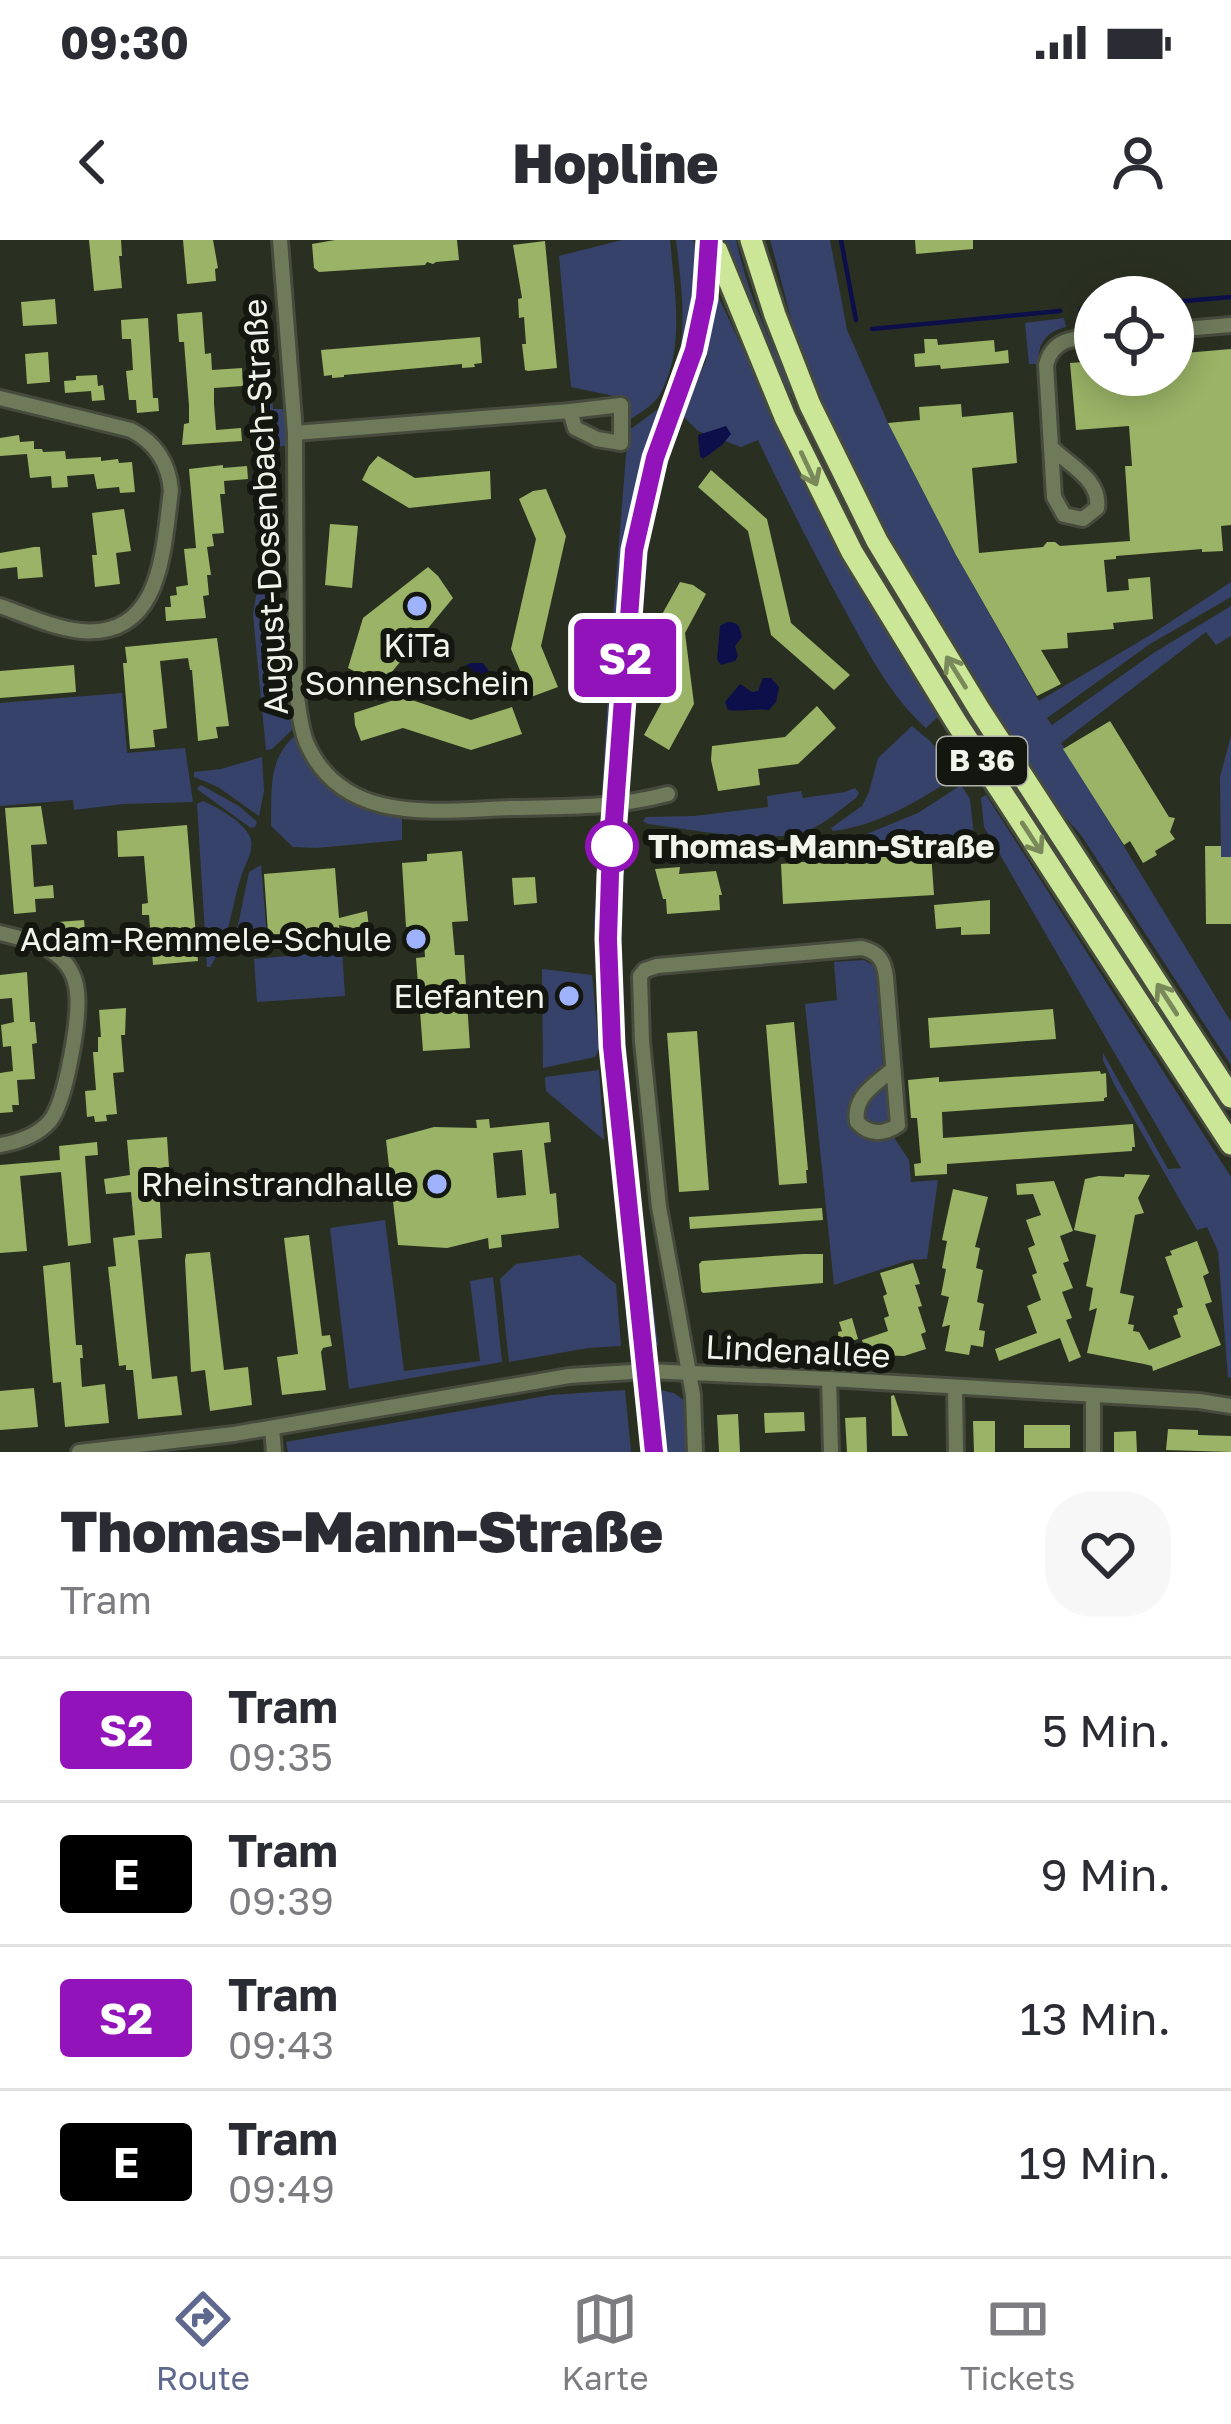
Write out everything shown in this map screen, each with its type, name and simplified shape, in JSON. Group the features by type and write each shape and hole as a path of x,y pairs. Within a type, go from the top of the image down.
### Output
{"highway":[{"name":"B 36","path":"752,240 810,405 877,541 991,728 1231,1097"},
{"name":"B 36","path":"716,251 785,418 852,552 956,722 1231,1144"},
{"path":"1198,1046 1231,1074"}],"street":[{"name":"August-Dosenbach-Straße","path":"280,240 295,433 296,690 308,747 341,786 386,808 628,805 668,794"},
{"path":"1194,328 1231,325"},
{"path":"1052,448 1098,493 1097,508 1083,519 1064,514 1054,497 1048,358 1059,343 1074,338"},
{"path":"0,398 131,430 160,456 171,491 158,579 130,618 112,627 85,631 0,606"},
{"path":"295,433 570,411"},
{"path":"0,933 53,951 71,971 78,996 61,1102 34,1134 0,1145"},
{"path":"695,1452 689,1372 659,1207 640,976 657,966 870,950 884,963 898,1125 871,1132 857,1122 855,1110 893,1069"},
{"name":"Lindenallee","path":"79,1452 191,1441 569,1376 689,1372 1231,1406"},
{"path":"829,1379 831,1452"},
{"path":"955,1387 956,1452"},
{"path":"1093,1395 1093,1452"},
{"path":"272,1428 274,1452"}],"shaded area":[{"path":"622,240 670,240 675,298 676,338 668,376 654,402 631,419 628,399 571,387 559,256"},
{"path":"676,240 693,240 704,265 690,355 680,381 674,379 682,326"},
{"path":"720,240 736,240 761,318 795,393 785,394"},
{"path":"770,240 830,240 847,330 888,423 1039,701 1231,582 1231,597 1150,644 1047,718 1052,725 1155,652 1231,606 1231,636 1216,645 1206,632 1061,743 1231,1022 1231,1065 1081,835 1050,800 867,502 817,397"},
{"path":"717,294 813,499 881,621 941,714 926,728 882,674 758,440 741,447 698,431 683,416 662,474 649,542 627,785 612,784 623,631 613,616 628,431 664,400 671,402 675,393 689,400 706,360"},
{"path":"266,299 273,409 285,409 288,446 258,447 245,300"},
{"path":"1064,318 1066,327 1041,345 1038,364 1029,364 1025,323"},
{"path":"726,426 731,434 703,459 698,435"},
{"path":"265,456 279,458 279,614 293,729 266,750 253,615 269,516"},
{"path":"727,622 738,626 742,637 735,646 735,661 721,665 717,660 720,626"},
{"path":"612,626 616,634 602,793"},
{"path":"483,663 489,682 470,691 458,683 457,670"},
{"path":"763,678 771,678 779,687 769,710 728,710 725,702 740,684 758,691"},
{"path":"122,693 127,753 185,748 193,802 74,810 73,800 0,806 0,703"},
{"path":"912,726 957,776 883,818 833,831 862,806 878,758"},
{"path":"296,735 338,790 365,806 402,816 402,840 293,847 271,826 276,765"},
{"path":"1231,736 1231,857 1221,857 1220,777"},
{"path":"262,757 264,791 259,816 218,787 194,777 194,772"},
{"path":"201,785 239,806 257,822 255,827 198,790"},
{"path":"961,785 970,799 974,837 832,848 918,813"},
{"path":"855,788 856,798 833,816 793,835 730,835 643,821 646,817 768,807 767,796 801,791 803,798"},
{"path":"986,795 1231,1177 1231,1378 1218,1251 1207,1227 1197,1230 1114,1084 1103,1053 1168,1169 1181,1168 984,827 981,798"},
{"path":"203,801 236,821 251,842 227,932 210,967 197,804"},
{"path":"610,824 609,841 621,842 624,1031 658,1345 629,1346 604,1058 611,1056 611,1045 604,1044 594,922 603,825"},
{"path":"261,865 268,949 230,945 249,872"},
{"path":"342,951 345,996 257,1002 254,959"},
{"path":"864,960 876,972 883,1069 856,1094 849,1117 866,1134 893,1136 909,1160 911,1182 938,1180 927,1259 909,1260 834,1285 805,1004 837,1000 834,962"},
{"path":"542,969 592,975 599,1049 595,1057 543,1068"},
{"path":"599,1070 604,1140 546,1091 545,1077"},
{"path":"891,1082 892,1117 878,1125 869,1123 863,1116 865,1103"},
{"path":"385,1220 404,1371 480,1361 470,1281 493,1277 502,1362 349,1389 330,1228"},
{"path":"580,1255 616,1284 621,1346 509,1362 500,1279 516,1264"},
{"path":"625,1390 631,1452 288,1452 286,1442 551,1395"},
{"path":"660,1390 685,1401 688,1452 640,1452 636,1391"}],"building":[{"path":"89,240 121,240 122,288 94,291"},
{"path":"183,240 213,240 216,281 187,284"},
{"path":"457,240 459,260 319,272 314,268 312,244"},
{"path":"915,240 973,240 973,249 916,254"},
{"path":"545,241 557,368 528,371 513,245"},
{"path":"55,299 57,324 23,326 21,302"},
{"path":"202,312 205,354 211,353 212,370 242,368 243,386 214,388 214,404 216,430 241,428 242,441 182,445 189,406 177,314"},
{"path":"148,318 153,398 158,398 159,411 137,413 136,400 129,400 126,371 133,370 131,339 122,339 121,320"},
{"path":"480,337 482,363 475,367 462,368 462,364 324,376 321,350"},
{"path":"924,339 937,339 938,345 994,340 995,352 1008,350 1009,363 915,367 914,354 925,353"},
{"path":"1231,349 1231,525 1221,526 1223,551 1104,560 1107,592 1129,590 1128,579 1150,577 1153,619 1113,623 1114,629 1067,633 1068,648 1041,650 1061,684 1037,696 888,423 920,420 919,407 961,404 962,417 1013,412 1017,463 972,468 979,553 1043,547 1047,542 1060,546 1130,541 1125,466 1132,466 1129,426 1076,430 1070,363 1074,363 1074,396 1194,396 1194,352"},
{"path":"48,352 50,382 27,384 25,354"},
{"path":"97,375 105,400 92,401 91,391 65,393 64,381"},
{"path":"19,435 20,442 34,441 34,449 65,451 66,459 132,462 135,492 120,493 119,487 97,489 94,474 67,476 68,487 52,488 51,476 30,478 27,454 0,456 0,438"},
{"path":"378,456 415,478 490,471 491,499 409,508 362,480"},
{"path":"247,466 248,479 224,481 225,494 220,494 224,533 212,534 214,546 207,547 211,575 207,575 209,595 203,596 206,618 166,621 170,596 177,595 176,587 188,585 184,549 196,548 189,469"},
{"path":"711,470 767,519 791,623 850,675 834,690 771,635 748,531 698,487"},
{"path":"546,489 566,536 541,646 558,687 531,697 511,649 536,539 519,499"},
{"path":"124,509 131,551 116,553 120,584 95,587 92,513"},
{"path":"330,524 358,526 352,588 325,585"},
{"path":"40,547 43,577 18,579 17,567 0,569 0,553"},
{"path":"428,567 453,598 386,679 348,668 363,618"},
{"path":"680,582 706,594 685,633 694,704 669,750 644,735 664,698 655,627"},
{"path":"217,638 229,726 216,727 218,738 198,741 188,658 160,661 167,728 153,730 155,747 130,749 125,647"},
{"path":"74,665 76,692 0,698 0,671"},
{"path":"403,697 471,720 512,707 522,734 471,750 403,728 361,741 354,713"},
{"path":"817,706 836,728 798,764 758,769 760,785 718,791 712,746 785,737"},
{"path":"1110,721 1169,817 1175,818 1170,832 1175,839 1143,863 1130,841 1124,845 1063,749"},
{"path":"41,806 47,844 31,845 34,887 53,885 54,898 35,899 36,912 14,914 5,808"},
{"path":"187,825 198,961 153,965 149,915 142,915 142,904 148,903 144,856 118,857 117,831"},
{"path":"1205,846 1221,846 1221,857 1231,857 1231,924 1206,924"},
{"path":"462,851 468,921 452,922 455,955 464,955 470,1048 423,1051 416,958 425,957 423,926 406,927 402,863 427,861 427,854"},
{"path":"931,852 934,895 783,904 781,864"},
{"path":"680,867 679,874 716,871 720,910 667,914 655,869"},
{"path":"335,868 339,918 367,911 369,928 339,925 341,942 269,947 264,874"},
{"path":"535,877 537,903 514,905 512,878"},
{"path":"990,900 990,934 961,935 961,927 936,929 934,905"},
{"path":"84,920 85,932 59,935 58,922"},
{"path":"27,972 30,1022 35,1022 37,1043 32,1044 35,1079 17,1080 19,1105 12,1105 13,1112 0,1113 0,1073 13,1071 11,1046 3,1047 1,1025 14,1022 12,998 0,999 0,975"},
{"path":"126,1008 125,1035 121,1035 124,1072 113,1073 117,1114 95,1122 94,1116 87,1117 85,1091 96,1090 93,1052 98,1052 101,1037 99,1010"},
{"path":"1053,1009 1056,1039 930,1048 928,1018"},
{"path":"794,1022 807,1183 779,1185 766,1025"},
{"path":"697,1031 709,1190 679,1192 667,1033"},
{"path":"1106,1073 1104,1101 942,1112 943,1138 1133,1124 1132,1151 947,1164 947,1174 915,1176 914,1164 921,1163 908,1080"},
{"name":"Rheinstrandhalle","path":"489,1119 490,1128 549,1122 551,1142 544,1143 559,1228 501,1235 502,1247 489,1249 488,1238 447,1248 398,1245 386,1140 434,1127 477,1128 476,1120","holes":["522,1150 526,1195 497,1198 493,1153"]},
{"path":"167,1137 169,1167 158,1168 162,1238 138,1240 152,1379 177,1376 182,1415 138,1419 133,1370 119,1366 108,1267 116,1266 113,1238 135,1235 131,1192 106,1194 104,1179 130,1175 127,1140"},
{"path":"97,1142 98,1155 85,1156 91,1243 68,1246 61,1172 20,1176 27,1251 0,1253 0,1165 60,1160 59,1146"},
{"path":"1150,1175 1138,1198 1144,1213 1135,1215 1120,1293 1134,1296 1128,1324 1134,1325 1133,1331 1139,1332 1149,1350 1181,1337 1173,1316 1183,1307 1165,1257 1197,1241 1209,1273 1203,1276 1212,1302 1205,1304 1221,1345 1153,1371 1152,1366 1087,1353 1097,1308 1089,1311 1093,1288 1086,1286 1096,1235 1074,1230 1085,1179"},
{"path":"1054,1181 1073,1231 1060,1236 1069,1261 1063,1263 1073,1288 1062,1292 1072,1318 1066,1320 1081,1357 1069,1362 1060,1338 999,1361 995,1349 1037,1333 1027,1306 1041,1300 1028,1248 1035,1245 1026,1220 1041,1215 1033,1194 1017,1195 1016,1184"},
{"path":"953,1189 988,1197 975,1247 980,1248 976,1268 983,1270 977,1302 984,1304 979,1330 985,1331 983,1347 971,1345 969,1355 945,1351 950,1325 942,1327 949,1297 941,1295 947,1241 942,1240"},
{"path":"822,1208 823,1220 690,1229 689,1217"},
{"path":"309,1235 322,1336 330,1335 332,1346 321,1352 326,1390 282,1395 277,1357 298,1354 284,1238"},
{"path":"210,1252 224,1370 248,1367 252,1405 210,1411 205,1370 191,1372 185,1260 186,1254"},
{"path":"823,1254 823,1283 701,1291 702,1261"},
{"path":"70,1262 76,1345 82,1345 82,1387 105,1384 109,1423 65,1427 61,1382 53,1383 43,1266"},
{"path":"913,1263 920,1284 915,1285 926,1349 904,1356 866,1354 862,1340 888,1331 883,1296 887,1294 880,1273"},
{"path":"852,1318 858,1339 839,1345 839,1322"},
{"path":"34,1388 38,1427 0,1430 0,1391"},
{"path":"894,1395 908,1436 892,1436"},
{"path":"804,1412 805,1431 765,1433 764,1413"},
{"path":"738,1414 740,1452 719,1452 717,1415"},
{"path":"866,1417 867,1452 847,1452 845,1418"},
{"path":"973,1421 995,1421 995,1452 974,1452"},
{"path":"1024,1425 1070,1425 1070,1448 1024,1448"},
{"path":"1168,1429 1231,1436 1231,1452 1166,1450"},
{"path":"1136,1431 1137,1452 1114,1452 1114,1432"}],"waterway":[{"path":"841,240 856,320"},
{"path":"1194,300 1231,297"},
{"path":"872,329 1060,311"}],"tram line":[{"name":"S2","path":"654,1452 612,1046 610,875 634,550 647,482 694,350 705,298 709,240"},
{"path":"662,1452 620,1037 617,877 642,552 655,485 709,324 717,240"}],"place":[{"name":"KiTa Sonnenschein","path":"417,606"},
{"name":"Thomas-Mann-Straße","path":"612,846"},
{"name":"Adam-Remmele-Schule","path":"416,939"},
{"name":"Elefanten","path":"569,996"},
{"name":"Rheinstrandhalle","path":"437,1184"}]}
